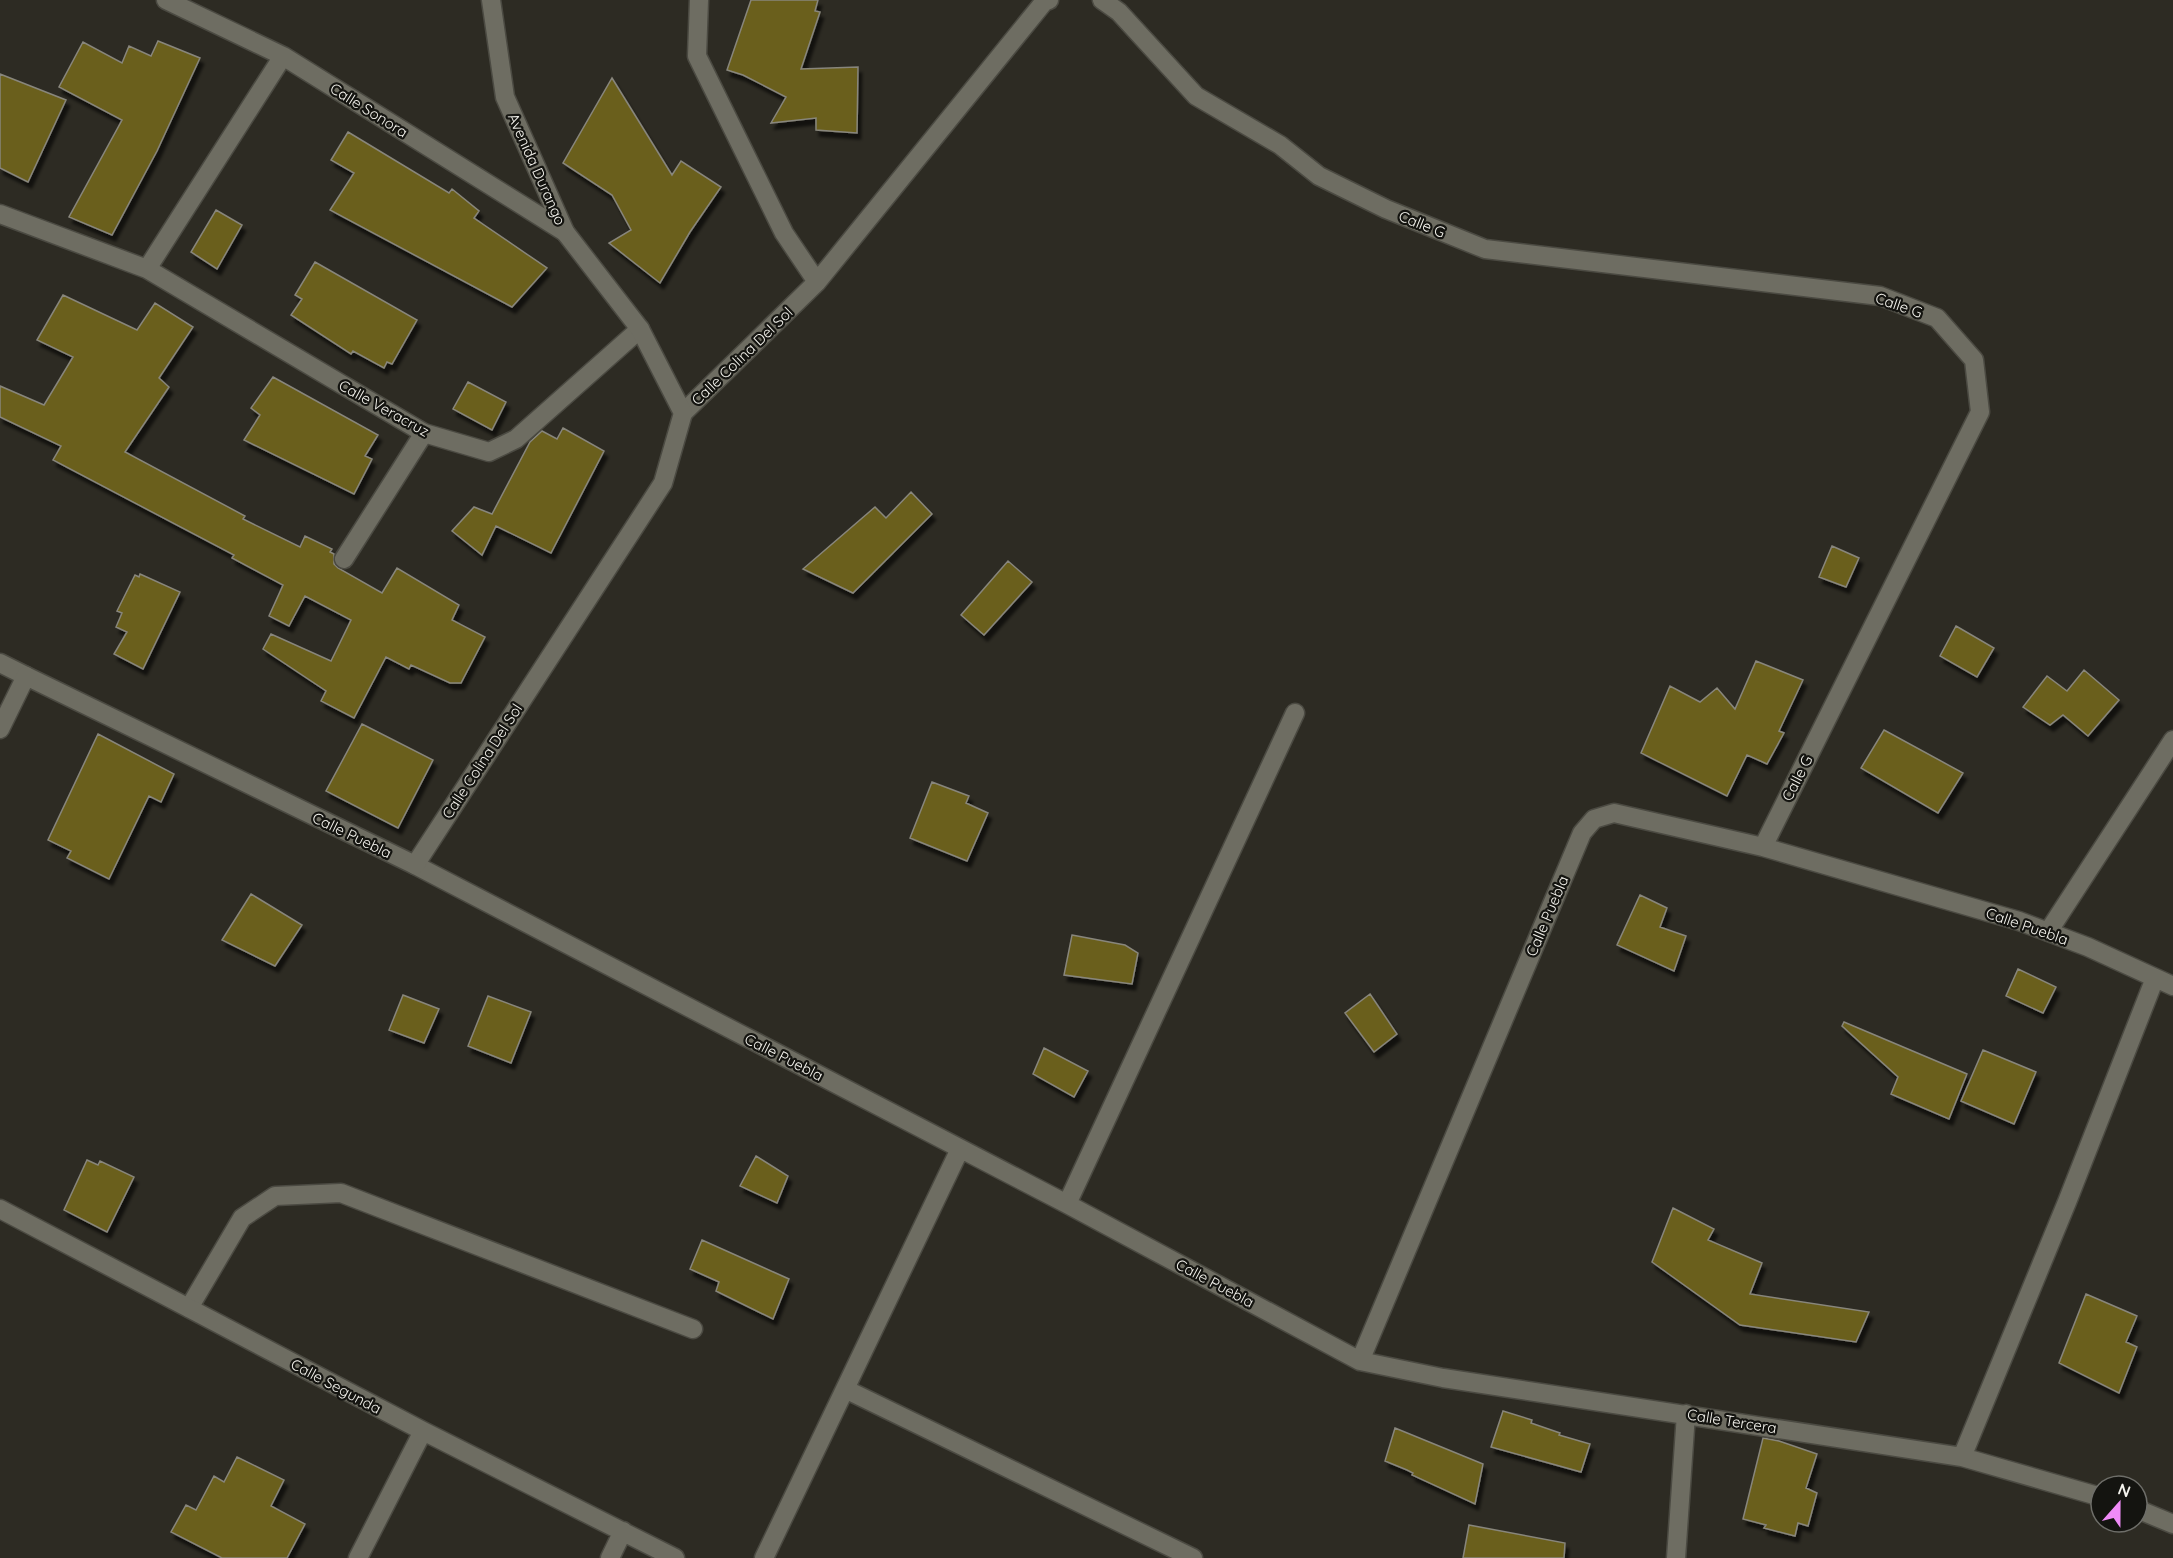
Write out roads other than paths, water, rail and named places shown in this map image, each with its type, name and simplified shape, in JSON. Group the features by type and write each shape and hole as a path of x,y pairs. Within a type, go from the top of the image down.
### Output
{"street":[{"name":"Calle Sonora","path":"166,0 284,56 565,232"},
{"name":"Avenida Durango","path":"491,0 505,97 565,232 640,329 683,413"},
{"path":"699,0 697,56 784,233 817,282"},
{"name":"Calle G","path":"1102,0 1119,12 1196,96 1280,145 1319,176 1386,209 1485,249 1880,296 1937,318 1974,360 1980,412 1763,847"},
{"name":"Calle Colina Del Sol","path":"415,865 663,483 683,413 817,282 1047,1"},
{"path":"147,269 284,56"},
{"name":"Calle Veracruz","path":"0,214 147,269 424,433 489,452 516,439 640,329"},
{"path":"344,559 424,433"},
{"name":"Calle Puebla","path":"0,663 415,865 1067,1204 1360,1361 1582,833 1594,819 1614,813 1763,847 2019,921 2088,947 2173,986"},
{"path":"0,729 26,676"},
{"path":"1067,1204 1295,713"},
{"path":"2048,932 2173,740"},
{"path":"1962,1456 2067,1202 2155,978"},
{"path":"764,1558 960,1149"},
{"path":"189,1308 242,1218 275,1196 341,1193 693,1329"},
{"name":"Calle Segunda","path":"0,1209 423,1431 675,1558"},
{"name":"Calle Tercera","path":"1360,1361 1443,1378 1962,1456 2089,1493"},
{"path":"845,1389 1192,1558"},
{"path":"1676,1558 1686,1414"},
{"path":"358,1558 423,1431"},
{"path":"2149,1514 2173,1524"},
{"path":"610,1558 623,1531"}]}
